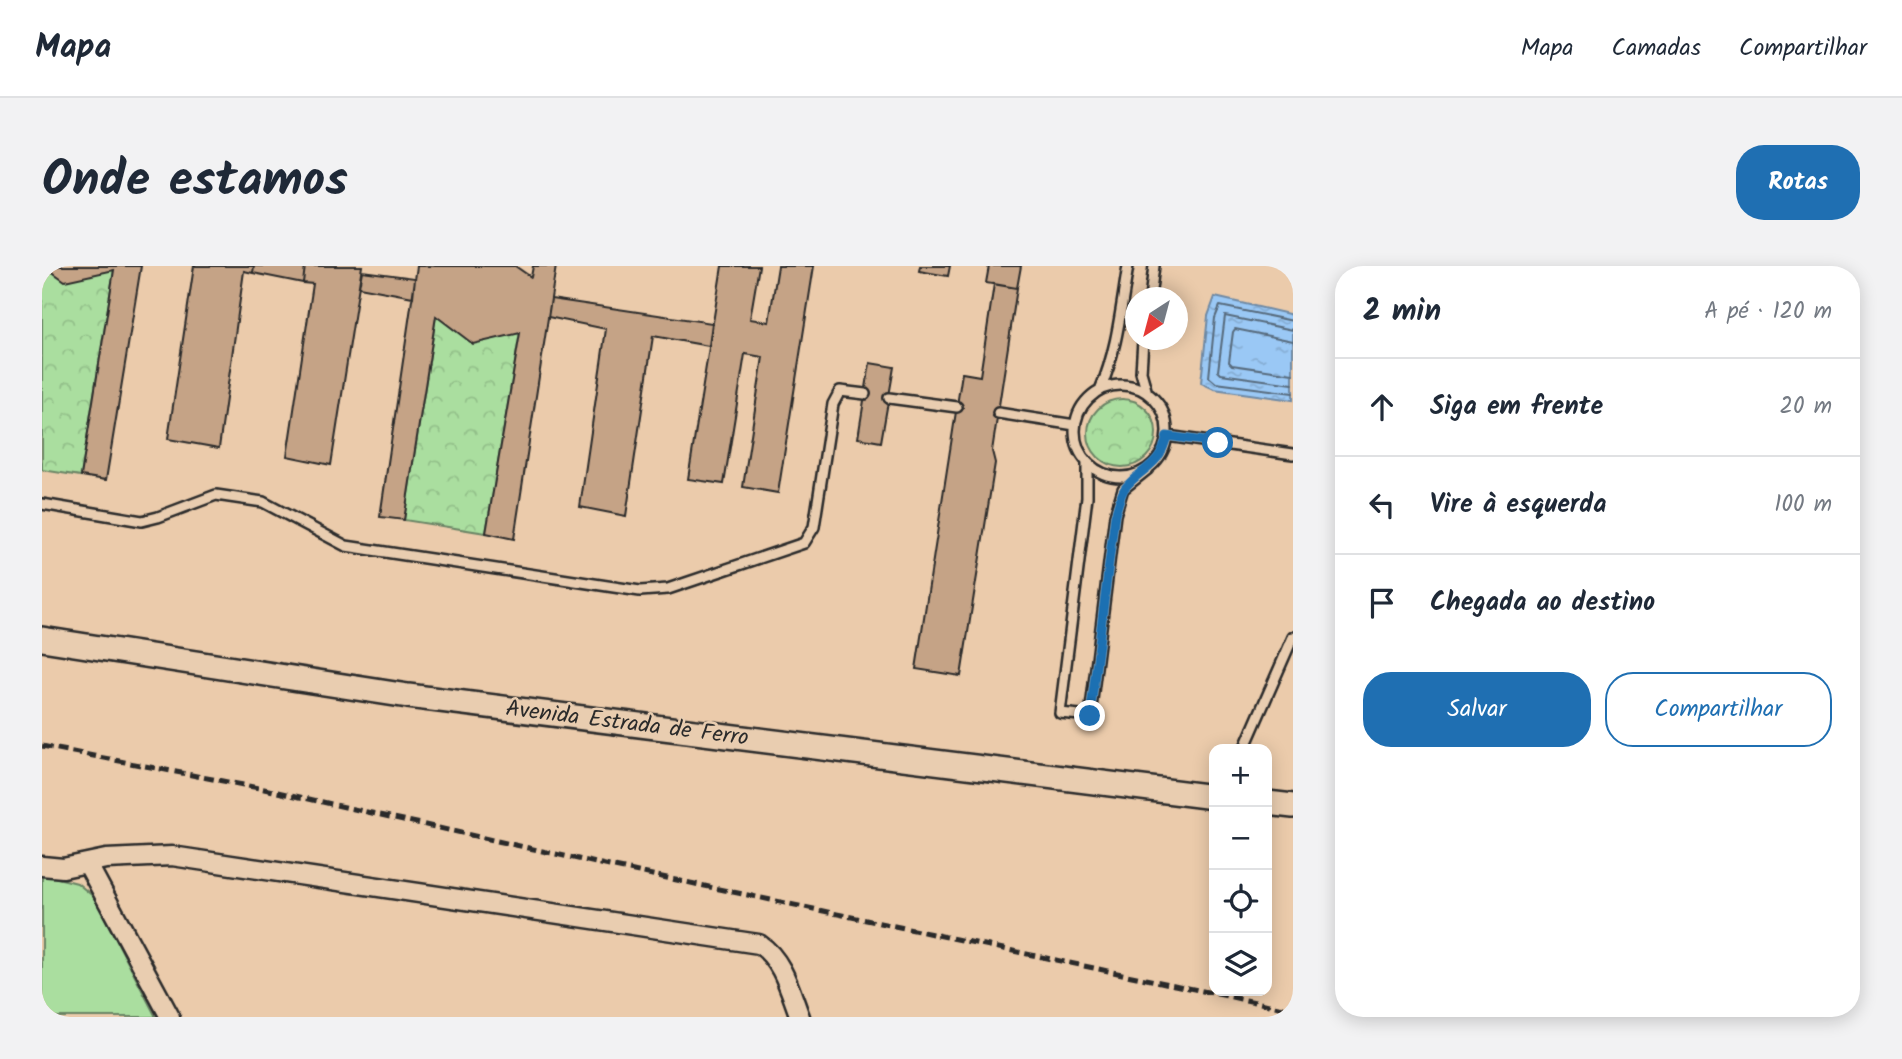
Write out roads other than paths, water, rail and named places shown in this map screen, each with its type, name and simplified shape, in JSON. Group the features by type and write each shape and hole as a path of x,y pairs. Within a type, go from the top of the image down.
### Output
{"street":[{"name":"Avenida Estrada de Ferro","path":"42,639 408,696 1209,796"},
{"path":"1272,804 1293,806"},
{"path":"42,866 63,868 106,859 172,856 759,944 771,952 780,966 800,1017"},
{"path":"87,863 170,1017"}],"lane":[{"path":"1128,266 1110,367 1100,390 1084,405 1075,425 1075,439 1087,463 1110,476 1123,478 1148,469"},
{"path":"1151,287 1154,266"},
{"path":"1142,350 1141,372 1147,393"},
{"path":"1087,463 1087,497 1060,713 1090,716 1115,515 1123,489 1158,460 1167,436 1163,412 1147,393 1124,385 1100,390"},
{"path":"42,504 142,521 216,495 262,502 345,546 640,591 668,589 804,543 814,527 833,404 840,391 865,394"},
{"path":"889,398 957,407"},
{"path":"998,413 1075,425"},
{"path":"1167,436 1293,454"},
{"path":"1246,744 1293,637"}],"water":[{"path":"1215,297 1293,315 1293,400 1214,389 1201,383 1208,316"}],"railway":[{"path":"42,746 264,789 605,865 1293,1010"}]}
